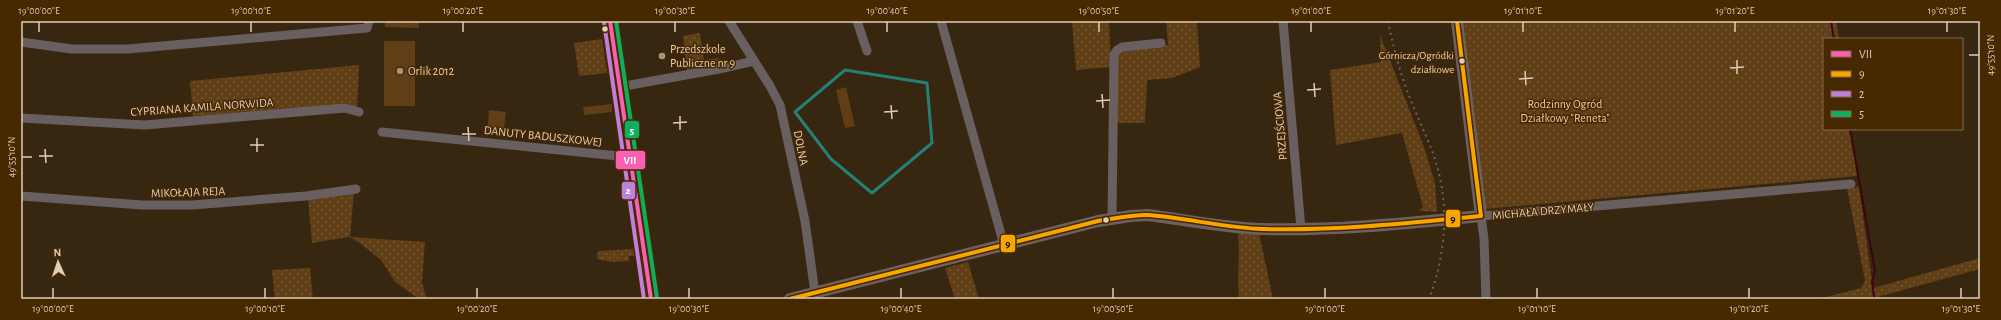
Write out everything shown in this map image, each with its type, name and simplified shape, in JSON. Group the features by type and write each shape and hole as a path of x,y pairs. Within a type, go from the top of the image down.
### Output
{"street":[{"path":"610,21 651,299"},
{"name":"DOLNA","path":"729,21 770,86 780,105 805,222 815,293"},
{"path":"857,21 867,51"},
{"path":"941,21 1004,245"},
{"name":"PRZEJŚCIOWA","path":"1283,21 1301,229"},
{"path":"1457,21 1484,238 1486,299"},
{"path":"21,42 72,49 128,49 368,25"},
{"path":"1112,218 1114,55 1117,50 1122,47 1162,43"},
{"path":"620,87 754,61"},
{"name":"CYPRIANA KAMILA NORWIDA","path":"21,118 145,125 345,108 359,112"},
{"name":"DANUTY BADUSZKOWEJ","path":"382,132 630,156"},
{"name":"MICHAŁA DRZYMAŁY","path":"790,299 1112,218 1148,215 1261,229 1301,229 1481,216 1851,184"},
{"name":"MIKOŁAJA REJA","path":"21,196 142,205 192,205 306,196 356,189"}],"highlighted area":[{"path":"845,70 927,83 932,143 872,193 831,159 795,112"}],"green space":[{"path":"385,21 419,21 419,28 385,27"},
{"path":"1072,21 1109,21 1111,67 1076,70"},
{"path":"1166,21 1197,21 1200,67 1172,78 1147,80 1145,123 1115,123 1117,56 1124,49 1168,45"},
{"name":"Rodzinny Ogród Działkowy \"Reneta\"","path":"1462,21 1836,21 1839,38 1823,38 1823,130 1851,130 1857,176 1485,209"},
{"path":"700,33 704,60 719,58 720,66 687,71 683,36"},
{"path":"1380,35 1424,147 1435,183 1437,212 1419,211 1423,207 1402,133 1336,145 1330,70 1381,62"},
{"path":"602,39 607,73 579,76 574,43"},
{"name":"Orlik 2012","path":"384,41 415,41 415,106 384,106"},
{"path":"359,65 357,109 345,105 193,116 190,81"},
{"path":"846,87 855,126 845,128 836,90"},
{"path":"612,104 612,112 584,115 583,107"},
{"path":"489,110 506,112 503,136 487,134"},
{"path":"1859,187 1873,288 1980,258 1980,269 1870,299 1818,299 1861,288 1865,281 1847,188"},
{"path":"354,192 350,237 425,242 422,283 427,299 419,299 395,282 381,260 360,243 349,237 312,243 308,198"},
{"path":"1238,231 1259,233 1273,299 1239,299"},
{"path":"635,249 635,256 629,256 629,261 611,262 597,259 598,251"},
{"path":"968,262 979,299 955,299 945,268"},
{"path":"310,268 313,299 275,299 272,270"}],"waterway":[{"path":"1831,21 1834,38"},
{"path":"1850,130 1875,271 1872,281 1874,297"}],"railway":[{"path":"1388,21 1402,76 1434,157 1442,189 1444,205 1443,237 1438,269 1429,299"}],"transit line":[{"name":"VII","path":"610,21 651,299"},
{"name":"5","path":"616,21 657,298"},
{"name":"9","path":"790,299 1098,221 1130,216 1149,215 1234,227 1263,229 1318,229 1372,226 1481,216 1457,21"},
{"name":"2","path":"604,22 644,299"}],"place":[{"name":"Przedszkole Publiczne nr 9","path":"662,56"},
{"name":"Górnicza/Ogródki działkowe","path":"1462,61"},
{"name":"Orlik 2012","path":"400,71"}]}
